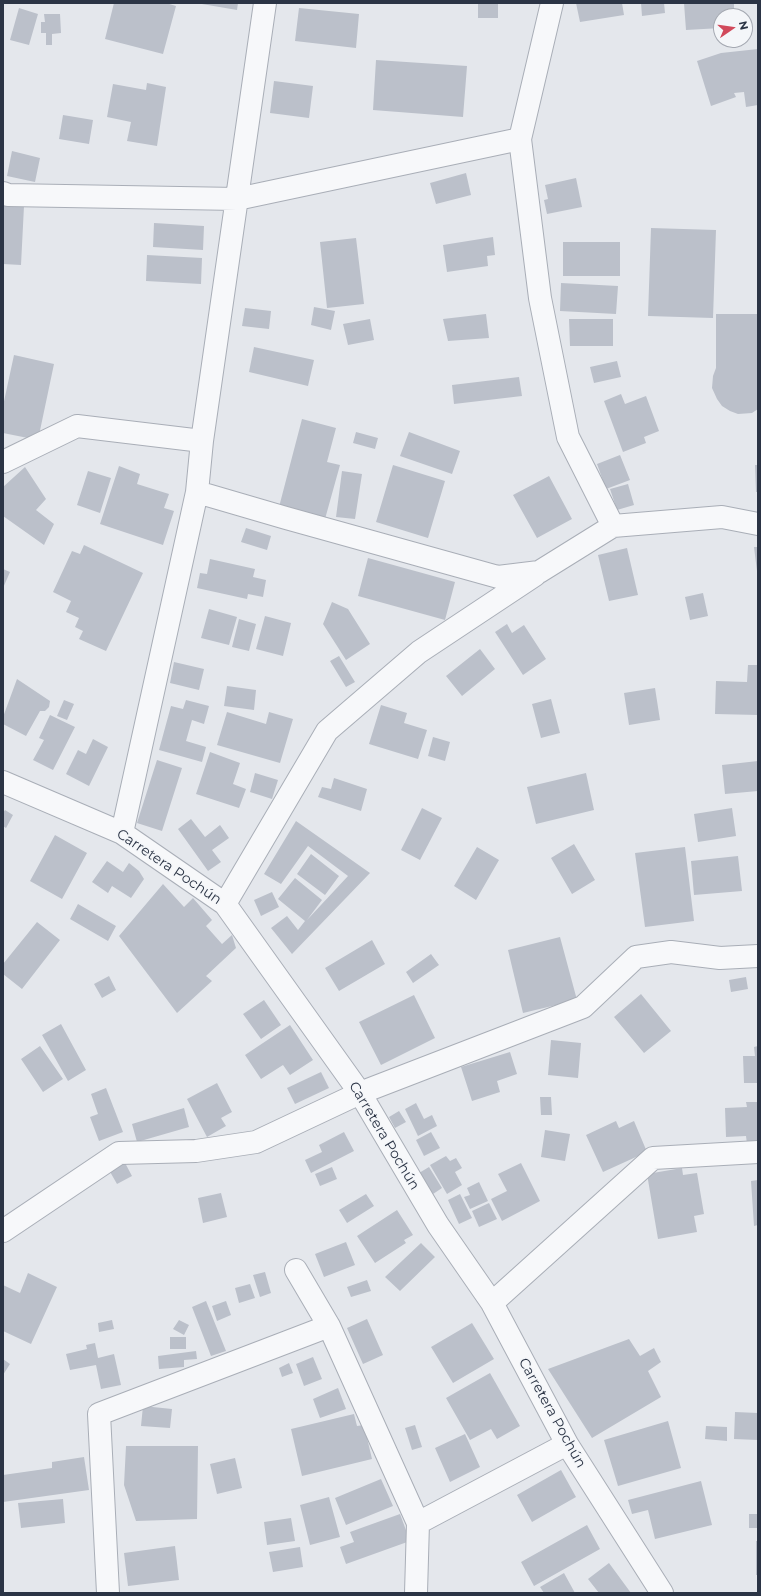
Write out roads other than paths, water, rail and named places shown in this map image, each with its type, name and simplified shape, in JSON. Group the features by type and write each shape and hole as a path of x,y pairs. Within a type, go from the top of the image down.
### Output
{"street":[{"path":"122,833 197,492 202,441 264,3"},
{"path":"552,3 520,140 540,298 568,437 613,526"},
{"path":"3,193 16,195 237,199 520,140"},
{"path":"3,462 78,426 202,441"},
{"path":"197,492 498,577 540,572"},
{"path":"225,904 327,731 419,652 613,526 722,517 758,524"},
{"name":"Carretera Pochún","path":"3,782 122,833 225,904 360,1093 438,1225 492,1303 567,1444 662,1593"},
{"path":"3,1231 119,1153 196,1151 256,1142 360,1093 583,1007 636,958 671,952 720,958 758,956"},
{"path":"492,1303 653,1158 758,1152"},
{"path":"296,1270 329,1326 418,1524 416,1593"},
{"path":"108,1593 99,1414 329,1326"},
{"path":"418,1524 567,1444"}]}
